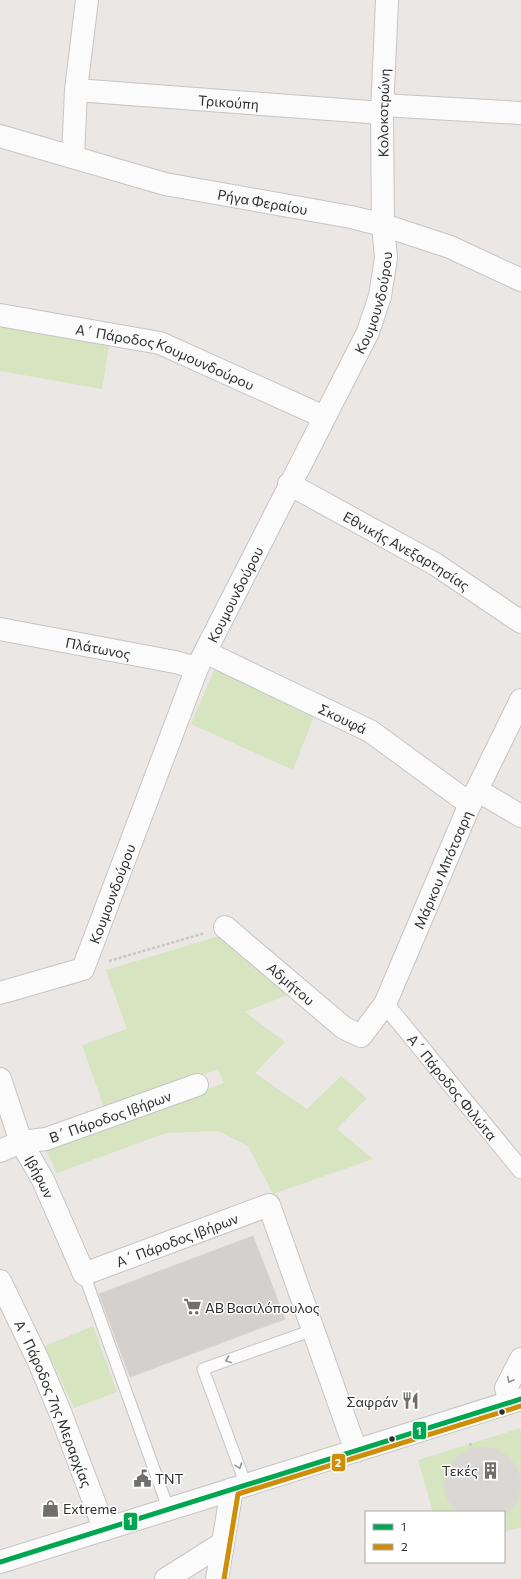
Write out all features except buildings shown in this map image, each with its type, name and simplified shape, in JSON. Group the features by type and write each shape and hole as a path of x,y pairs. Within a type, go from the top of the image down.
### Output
{"street":[{"path":"73,157 76,90 87,0"},
{"name":"Κολοκοτρώνη","path":"383,225 382,109 387,0"},
{"name":"Τρικούπη","path":"76,90 382,109 521,113"},
{"name":"Ρήγα Φεραίου","path":"0,136 165,184 351,217 383,225 450,247 521,280"},
{"name":"Κουμουνδούρου","path":"83,969 201,660 289,484 368,332 380,296 386,258 383,225"},
{"name":"Α΄ Πάροδος Κουμουνδούρου","path":"0,315 160,343 324,417"},
{"name":"Εθνικής Ανεξαρτησίας","path":"289,484 435,564 521,622"},
{"name":"Πλάτωνος","path":"0,629 175,662 201,660"},
{"name":"Σκουφά","path":"201,660 370,731 474,797 521,816"},
{"name":"Μάρκου Μπότσαρη","path":"361,1036 385,1004 474,797 521,700"},
{"name":"Αδμήτου","path":"225,927 344,1028 361,1036"},
{"path":"0,993 83,969"},
{"name":"Α΄ Πάροδος Φιλώτα","path":"385,1004 521,1170"},
{"name":"Ιβήρων","path":"0,1079 22,1142 43,1180 84,1274"},
{"name":"Β΄ Πάροδος Ιβήρων","path":"0,1150 22,1142 46,1139 197,1084"},
{"name":"Α΄ Πάροδος Ιβήρων","path":"84,1274 270,1205 313,1330"},
{"name":"Α΄ Πάροδος 7ης Μεραρχίας","path":"0,1281 39,1362 104,1528"},
{"path":"313,1330 356,1451"},
{"path":"0,1562 104,1528 515,1401 506,1388 521,1359"},
{"path":"217,1579 223,1543 239,1487"},
{"path":"166,1579 223,1543"}],"lane":[{"path":"84,1274 168,1508"},
{"path":"239,1487 203,1369 313,1330"}],"path":[{"path":"83,969 225,927"},
{"path":"470,1443 472,1448"}],"green space":[{"path":"0,322 110,340 102,389 0,371"},
{"path":"216,666 316,711 293,770 191,724"},
{"path":"223,935 292,993 245,1012 285,1042 255,1073 307,1109 341,1076 367,1098 337,1129 373,1159 273,1194 248,1146 218,1131 166,1133 57,1173 45,1148 224,1083 218,1069 105,1110 82,1045 127,1029 106,970"},
{"path":"93,1326 117,1392 74,1408 45,1346"},
{"path":"520,1428 521,1527 505,1532 505,1511 433,1511 418,1460"}],"shaded area":[{"path":"484,1447 497,1449 508,1456 516,1466 520,1477 520,1490 517,1502 505,1515 505,1511 455,1511 447,1499 444,1487 446,1474 451,1463 460,1454 472,1448"}],"transit line":[{"name":"1","path":"0,1562 521,1399"},
{"name":"2","path":"224,1579 238,1494 521,1406"}],"place":[{"name":"ΑΒ Βασιλόπουλος","path":"192,1307"},
{"name":"Σαφράν","path":"411,1401"},
{"name":"Τεκές","path":"491,1470"},
{"name":"ΤΝΤ","path":"142,1478"},
{"name":"Extreme","path":"50,1508"}]}
